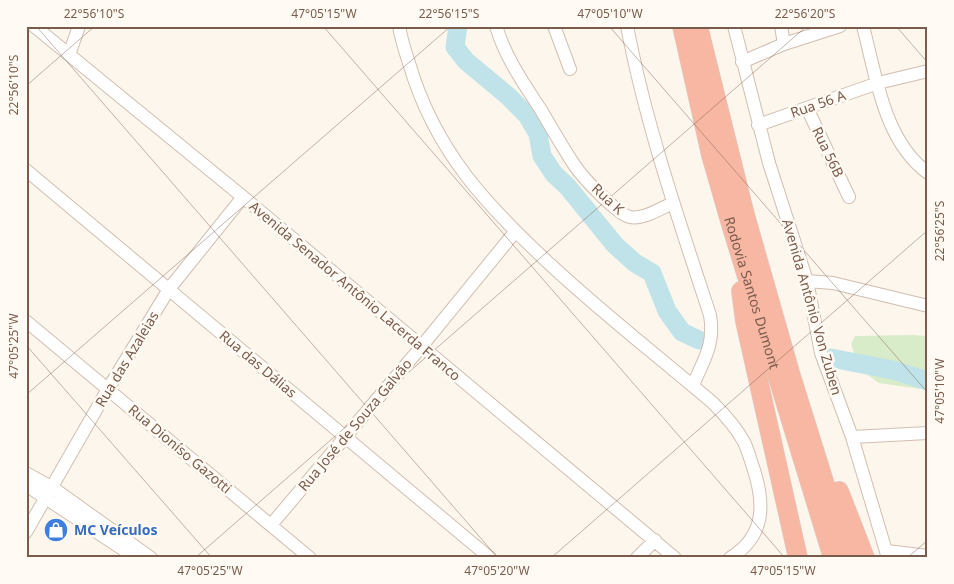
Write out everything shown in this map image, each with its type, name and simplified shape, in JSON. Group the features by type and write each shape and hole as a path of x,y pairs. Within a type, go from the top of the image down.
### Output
{"highway":[{"name":"Rodovia Santos Dumont","path":"682,26 711,155 833,558"},
{"name":"Rodovia Santos Dumont","path":"698,26 745,214 848,558"},
{"path":"730,221 745,321 798,558"},
{"path":"792,376 823,444 865,558"}],"street":[{"name":"Avenida Senador Antônio Lacerda Franco","path":"34,26 243,197 675,558"},
{"path":"69,55 79,26"},
{"path":"399,26 415,84 429,117 445,146 470,182 515,232 600,310 713,403 728,419 745,443 758,480 761,518 752,537 737,554 730,558"},
{"name":"Rua K","path":"496,26 512,65 576,167 614,208 625,216 632,218 641,217 673,203"},
{"path":"554,26 570,69"},
{"path":"628,26 673,203 710,316 713,331 711,346 693,385"},
{"name":"Avenida Antônio Von Zuben","path":"734,26 758,125 807,281 821,352 852,436 887,554"},
{"path":"781,26 784,44"},
{"path":"742,62 784,44 840,26"},
{"path":"863,26 889,123 911,158 928,173"},
{"name":"Rua 56 A","path":"758,125 878,83 928,71"},
{"name":"Rua 56B","path":"807,108 849,197"},
{"name":"Rua das Dálias","path":"26,170 490,558"},
{"name":"Rua das Azaleias","path":"26,532 168,289 243,197"},
{"name":"Rua José de Souza Galvão","path":"271,525 515,232"},
{"path":"807,281 833,284 928,306"},
{"name":"Rua Dioníso Gazotti","path":"26,321 310,558"},
{"path":"852,436 928,433"},
{"path":"26,473 136,558"},
{"path":"26,485 50,493 151,558"},
{"path":"637,558 655,540"},
{"path":"887,554 928,556"}],"green space":[{"path":"855,336 928,336 928,390 879,383 864,372 856,359 851,344"}],"waterway":[{"path":"458,26 455,47 466,61 508,96 527,115 538,134 542,156 554,174 567,186 615,245 635,263 652,273 667,311 682,332 699,340"},
{"path":"831,358 893,370 928,381"}],"place":[{"name":"MC Veículos","path":"56,530"}]}
